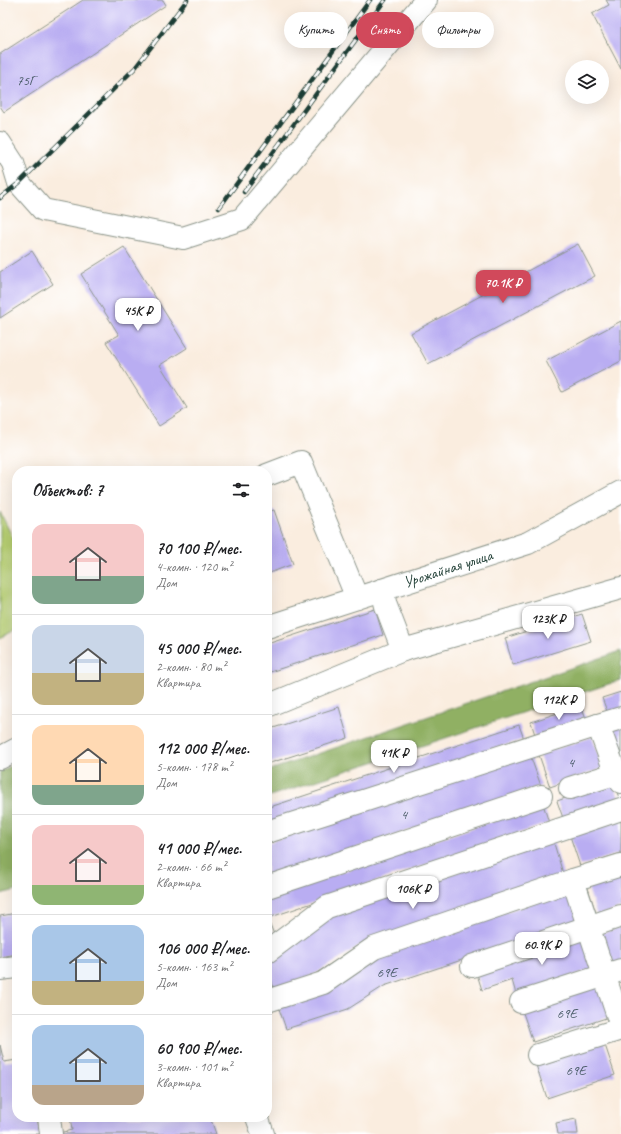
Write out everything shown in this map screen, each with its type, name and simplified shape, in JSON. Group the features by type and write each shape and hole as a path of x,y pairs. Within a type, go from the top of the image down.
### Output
{"street":[{"path":"0,143 6,170 20,183 43,210 183,238 242,220 426,0"},
{"path":"272,473 301,462 356,598"},
{"name":"Урожайная улица","path":"272,625 528,542 621,492"},
{"path":"272,704 402,650 621,588"},
{"path":"382,590 386,606 402,650"},
{"path":"272,830 621,718"},
{"path":"570,788 619,776 598,725"},
{"path":"0,758 12,751"},
{"path":"272,885 541,796"},
{"path":"272,948 327,907 621,809"},
{"path":"272,999 323,983 374,948 621,865"},
{"path":"573,880 589,927 613,973 621,1026"},
{"path":"472,966 621,916"},
{"path":"0,969 12,967"},
{"path":"521,1002 613,973"},
{"path":"538,1055 621,1029"},
{"path":"49,1122 51,1134"},
{"path":"259,1122 263,1134"}],"green space":[{"path":"0,512 12,536 12,632 0,638"},
{"path":"621,651 621,680 272,795 272,769"},
{"path":"12,765 12,891 0,894 0,772"}],"building":[{"path":"83,0 163,0 166,5 4,112 0,106 0,54"},
{"path":"606,0 621,0 621,69 592,14 609,5"},
{"path":"578,244 595,276 428,364 411,333"},
{"path":"124,247 187,348 160,365 187,408 159,426 106,342 119,335 81,274"},
{"path":"32,251 53,284 0,318 0,272"},
{"path":"621,321 621,361 562,392 546,361"},
{"path":"274,510 293,564 272,572 272,511"},
{"path":"375,609 383,635 272,671 272,642"},
{"path":"582,614 591,641 513,665 505,638"},
{"path":"621,692 621,710 608,714 602,698"},
{"path":"581,705 587,721 536,738 531,722"},
{"path":"339,707 348,738 272,762 272,728"},
{"path":"519,725 524,739 272,822 272,806"},
{"path":"621,726 621,761 610,730"},
{"path":"592,737 603,768 550,787 539,755"},
{"path":"530,755 541,786 272,876 272,841"},
{"path":"613,781 619,798 563,818 557,801"},
{"path":"543,804 549,823 272,917 272,895"},
{"path":"621,820 621,853 580,866 570,836"},
{"path":"553,840 564,877 362,944 310,977 274,988 272,982 272,959 331,913"},
{"path":"621,875 621,908 597,916 587,885"},
{"path":"569,891 578,921 384,986 348,1009 286,1029 277,1003 368,957"},
{"path":"12,914 12,955 0,957 0,916"},
{"path":"621,927 621,961 612,963 602,933"},
{"path":"588,934 599,967 516,994 512,980 482,990 476,971"},
{"path":"602,984 612,1016 533,1042 522,1010"},
{"path":"604,1042 615,1075 547,1098 536,1065"},
{"path":"0,1045 4,1062 12,1061 12,1122 38,1122 40,1134 0,1134"},
{"path":"576,1119 578,1134 558,1134 556,1123"},
{"path":"71,1122 212,1122 216,1134 54,1134 72,1130"}],"railway":[{"path":"0,198 19,183 135,68 187,0"},
{"path":"219,208 370,0"},
{"path":"244,192 385,0"}]}
